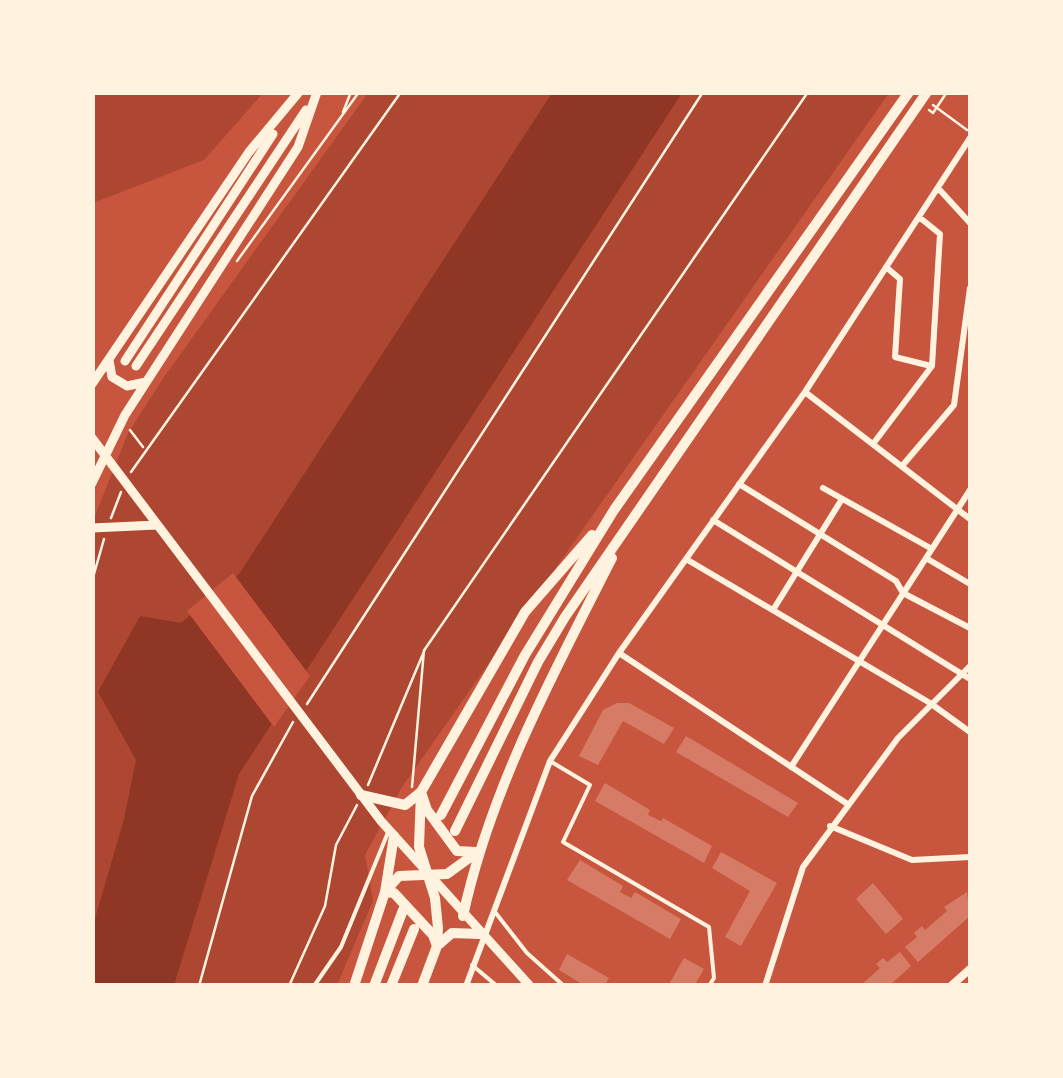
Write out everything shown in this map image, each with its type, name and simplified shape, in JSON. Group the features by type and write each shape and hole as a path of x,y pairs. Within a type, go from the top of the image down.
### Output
{"main road":[{"path":"125,361 299,92"},
{"path":"441,815 525,655 614,510 909,92"},
{"path":"455,831 538,662 633,517 927,92"},
{"path":"136,366 316,95"},
{"path":"92,482 146,382 298,147 316,95"},
{"path":"92,384 249,152 285,114"},
{"path":"109,360 112,377 127,386 146,382"},
{"path":"92,438 381,821 529,985"},
{"path":"362,795 400,806 416,790 526,612 614,510"},
{"path":"465,918 477,852 545,688 633,517"},
{"path":"92,528 158,525"},
{"path":"416,790 458,851 477,852"},
{"path":"416,790 419,847 437,910 437,946 422,986"},
{"path":"354,986 385,892 392,833"},
{"path":"385,892 399,876 447,874 477,852"},
{"path":"385,892 394,892 437,946"},
{"path":"374,986 404,910"},
{"path":"391,986 414,928"},
{"path":"437,946 452,933 480,934"}],"street":[{"path":"466,986 550,762 619,653 805,392 970,137"},
{"path":"938,188 970,222"},
{"path":"873,444 932,366 940,234 918,217"},
{"path":"886,267 900,279 894,357 932,366"},
{"path":"902,466 954,405 970,288"},
{"path":"805,392 970,519"},
{"path":"739,484 896,581 903,593 970,628"},
{"path":"824,488 932,549"},
{"path":"791,767 970,490"},
{"path":"773,610 842,498"},
{"path":"713,520 970,679"},
{"path":"926,558 970,584"},
{"path":"686,559 930,703 970,732"},
{"path":"619,653 846,804"},
{"path":"765,986 804,867 830,826 930,703 970,666"},
{"path":"830,826 912,860 970,856"},
{"path":"951,986 970,969"}],"lane":[{"path":"550,762 590,785 564,842 709,927 714,978 709,986"},
{"path":"314,986 341,948 392,833"},
{"path":"493,908 526,953 564,986"},
{"path":"472,965 497,986"}],"path":[{"path":"340,118 351,92"},
{"path":"234,265 360,92"},
{"path":"92,581 124,484 144,449 401,92"},
{"path":"322,682 703,92"},
{"path":"288,986 325,906 336,845 362,795 424,649 808,92"},
{"path":"940,92 932,104 970,137"},
{"path":"127,427 144,449"},
{"path":"416,790 424,649"},
{"path":"199,986 252,796 279,742"}],"shaded area":[{"path":"93,92 263,93 204,160 93,203"},
{"path":"368,93 889,93 402,787 365,855 373,901 337,985 93,985 92,523 128,433 162,380"},
{"path":"552,93 682,93 239,774 174,985 93,985 92,929 124,819 136,760 98,692 140,616 181,623 239,574"}],"pier":[{"path":"233,573 310,676 274,727 187,611"}],"building":[{"path":"617,703 629,703 674,728 664,744 623,721 598,765 579,756 603,710"},
{"path":"686,736 798,803 788,817 676,752"},
{"path":"605,783 650,810 648,815 661,821 663,818 712,846 704,863 595,801"},
{"path":"721,852 777,883 741,946 725,937 750,891 712,868"},
{"path":"580,860 623,886 620,892 631,898 635,892 681,919 670,939 567,880"},
{"path":"873,883 903,919 886,934 856,899"},
{"path":"967,892 970,916 918,962 905,947 917,937 914,933 922,926 925,930 947,911 944,907"},
{"path":"900,952 911,966 889,986 860,986 880,968 876,964 883,958 887,962"},
{"path":"567,954 609,978 604,986 585,986 559,970"},
{"path":"684,958 704,969 694,986 668,986"}]}
